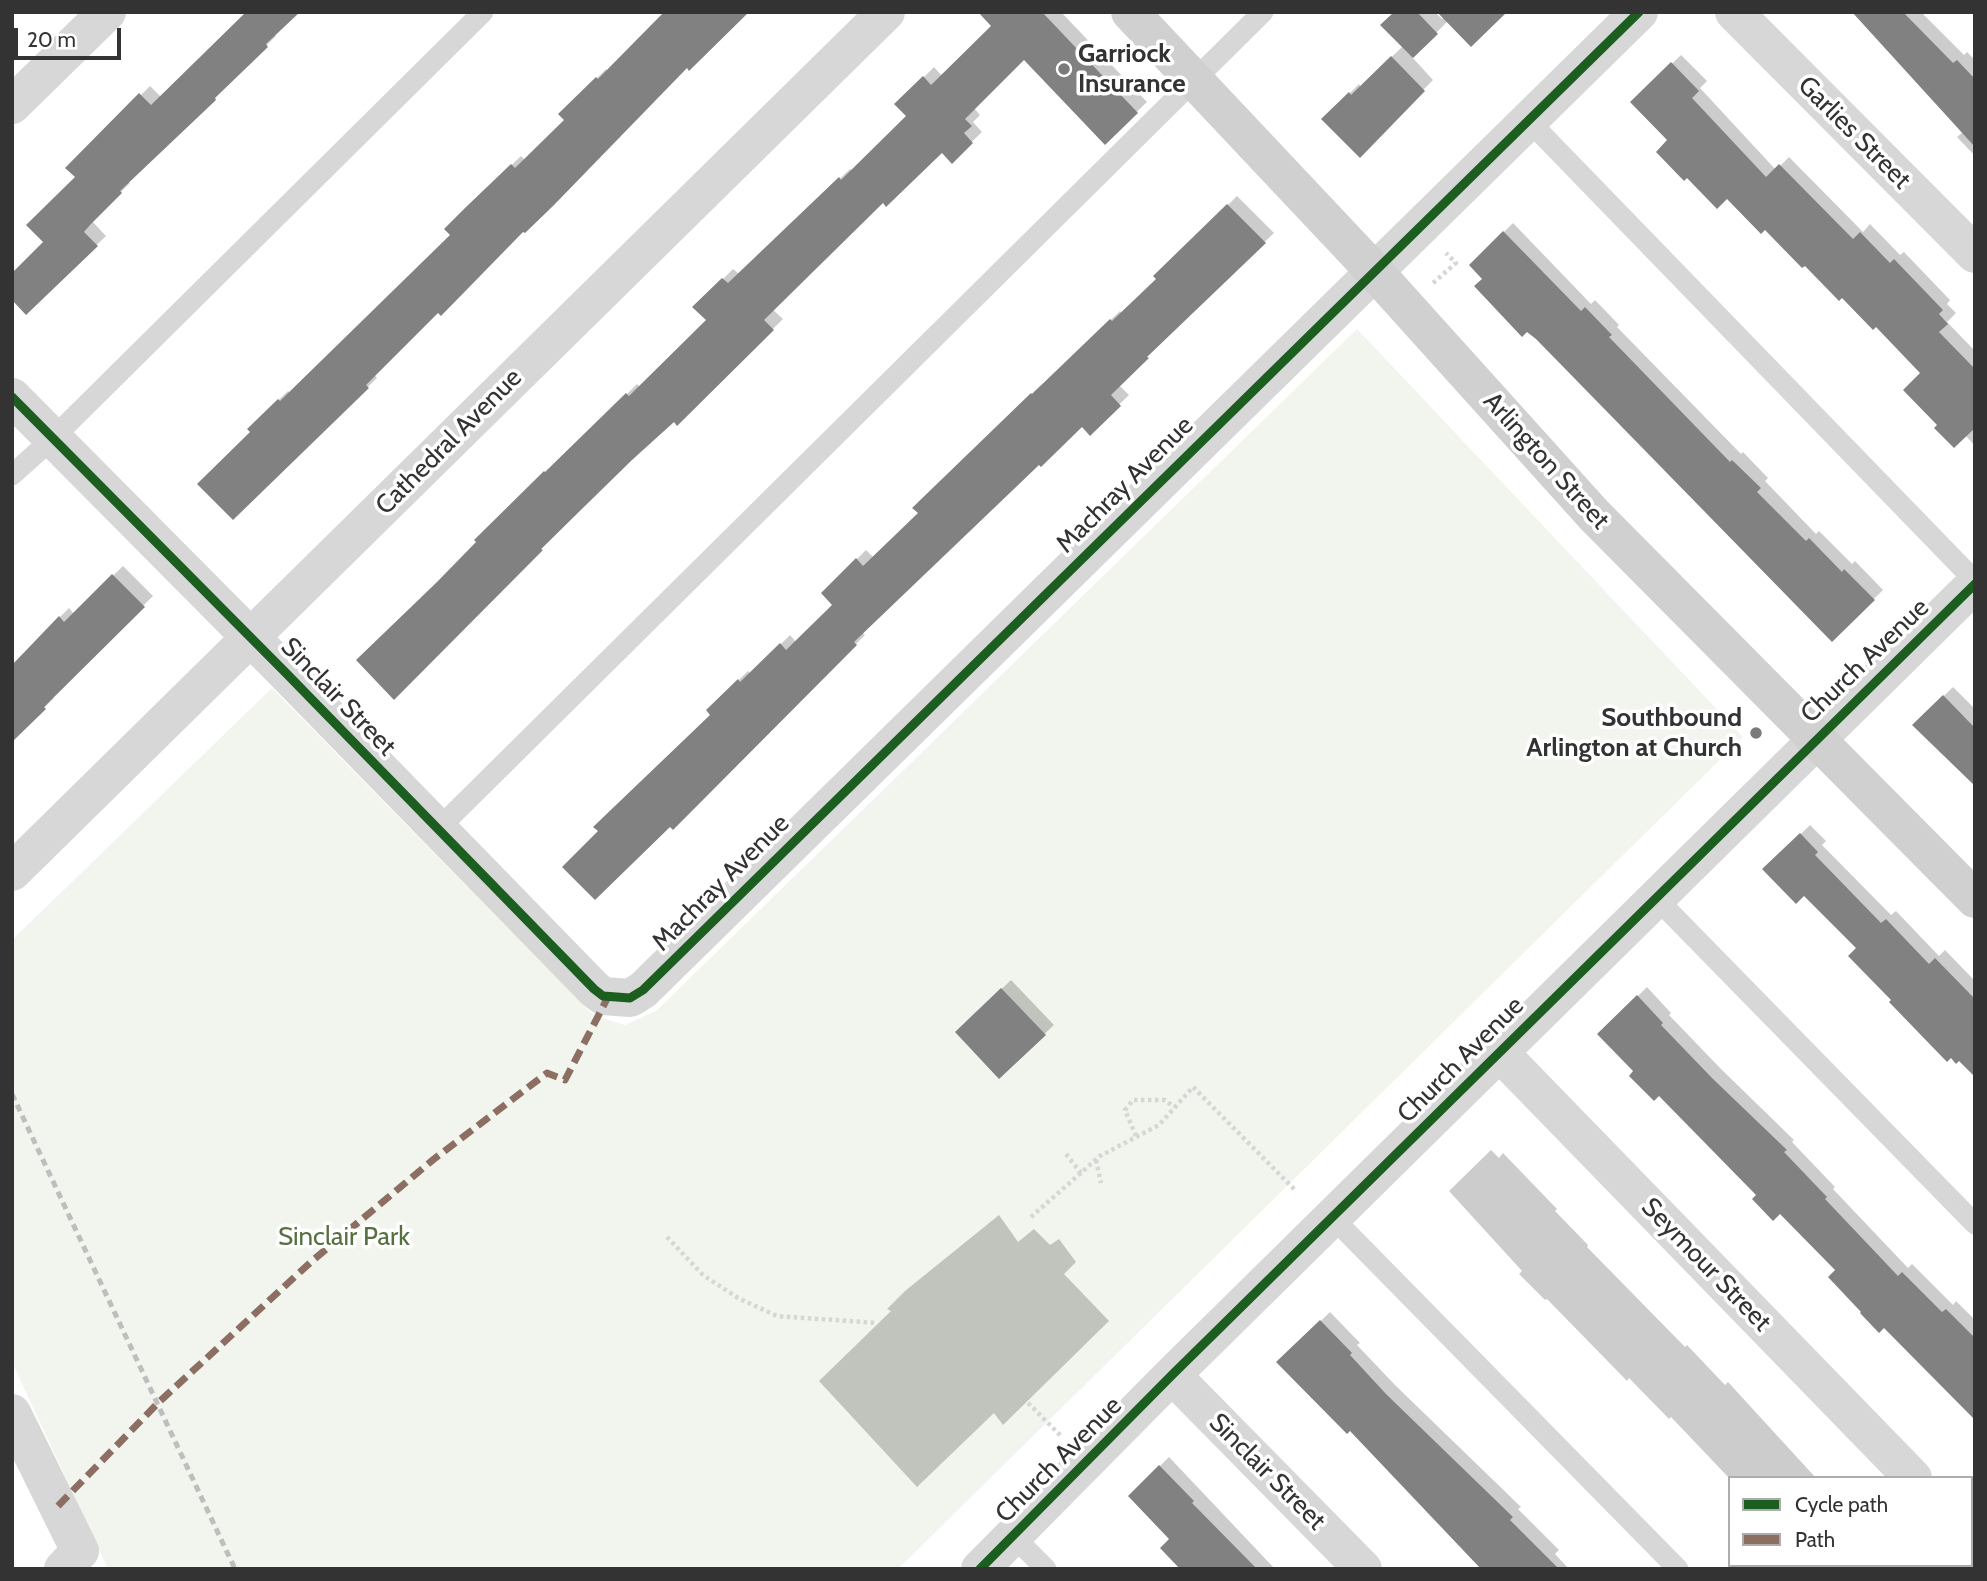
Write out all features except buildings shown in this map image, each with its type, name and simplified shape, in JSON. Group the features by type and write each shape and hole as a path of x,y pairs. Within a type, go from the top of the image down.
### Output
{"main road":[{"name":"Arlington Street","path":"1130,12 1374,271 1594,515 1975,899"}],"street":[{"path":"12,105 107,12"},
{"name":"Cathedral Avenue","path":"12,872 886,12"},
{"name":"Machray Avenue","path":"643,990 1639,12"},
{"name":"Garlies Street","path":"1734,12 1975,254"},
{"name":"Sinclair Street","path":"12,397 603,996 629,998 643,990"},
{"name":"Church Avenue","path":"980,1569 1172,1375 1975,582"},
{"name":"Seymour Street","path":"1499,1052 1911,1476"},
{"name":"Sinclair Street","path":"1172,1375 1363,1569"},
{"path":"12,1413 72,1560"}],"lane":[{"path":"12,475 53,438 483,12"},
{"path":"438,829 1264,12"},
{"path":"1528,120 1975,582"},
{"path":"1655,897 1975,1224"},
{"path":"1332,1217 1678,1569"},
{"path":"1013,1536 1046,1569"}],"path":[{"path":"1031,1217 1096,1159 1159,1125 1194,1087 1295,1190"},
{"path":"1136,1136 1125,1110 1133,1100 1165,1100 1174,1107"},
{"path":"1066,1154 1080,1173"},
{"path":"1096,1159 1101,1183"},
{"path":"667,1237 703,1275 738,1298 777,1316 877,1323"},
{"path":"1028,1403 1086,1462"}],"green space":[{"name":"Sinclair Park","path":"1357,329 1743,737 898,1569 108,1569 12,1362 12,940 272,688 593,1015 625,1025 656,1011"}],"railway":[{"path":"12,1094 235,1569"}],"marked path":[{"path":"58,1506 158,1403 312,1261 434,1159 547,1073 565,1080 608,997"}],"cycle path":[{"path":"12,397 594,989 603,996 630,998 643,990 1639,12"},
{"path":"980,1569 1172,1375 1975,584"}],"place":[{"name":"Garriock Insurance","path":"1064,69"},
{"name":"Southbound Arlington at Church","path":"1756,733"}]}
